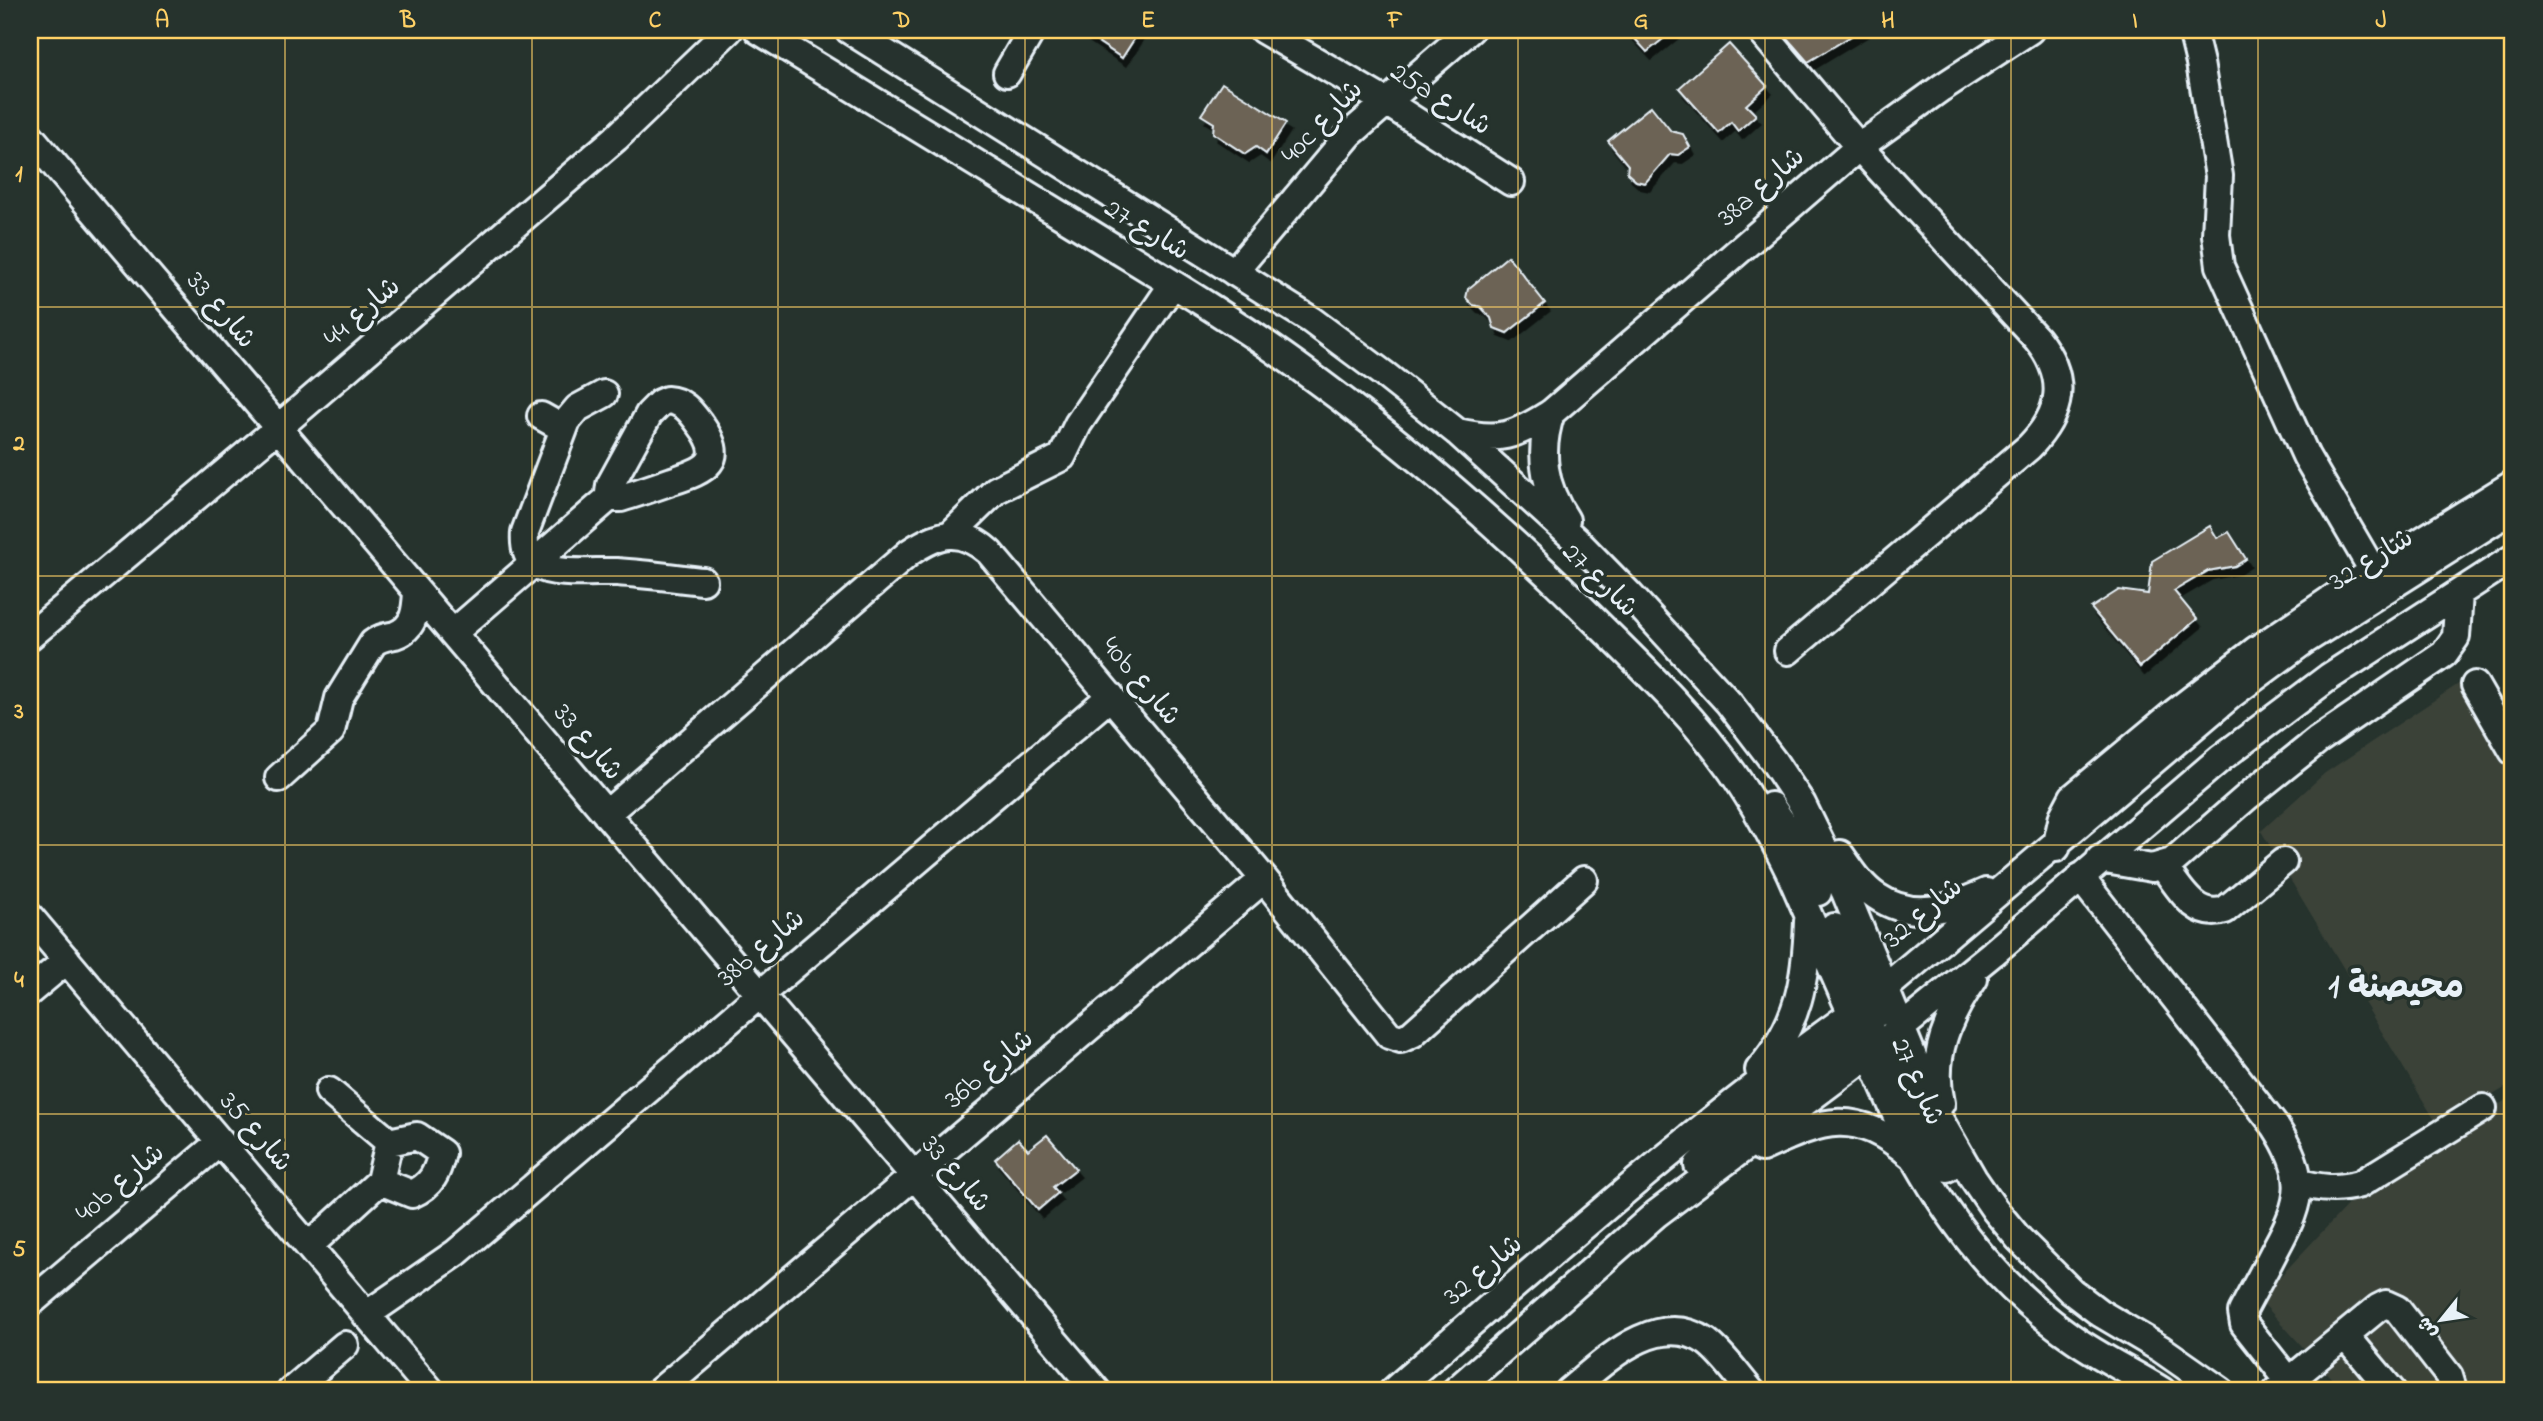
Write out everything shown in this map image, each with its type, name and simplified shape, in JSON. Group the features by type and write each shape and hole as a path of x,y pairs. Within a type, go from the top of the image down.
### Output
{"street":[{"name":"شارع 44","path":"30,636 278,428 616,138 729,30"},
{"name":"شارع 27","path":"758,30 1173,284 1290,360 1372,421 1450,485 1525,552 1645,669 1690,719 1732,772 1768,828 1808,912 1877,1021 1926,1088 1953,1145 1995,1210 2019,1239 2071,1291 2100,1313 2161,1349 2221,1391"},
{"name":"شارع 27","path":"849,30 1311,320 1457,432 1577,541 1638,603 1729,704 1774,762 1802,804 1840,881 1916,1160 1953,1221 1998,1276 2034,1309 2071,1337 2162,1391"},
{"path":"1007,73 1032,30"},
{"name":"25a شارع","path":"1263,30 1386,102 1511,182"},
{"name":"40c شارع","path":"1234,272 1350,134 1470,30"},
{"path":"1760,30 1859,147 2043,347 2056,374 2058,395 2049,423 2029,447 1788,651"},
{"name":"38a شارع","path":"1457,432 1488,438 1501,437 1525,429 1551,413 1859,147 1941,88 2030,30"},
{"path":"2192,30 2219,176 2216,235 2220,266 2306,456 2373,571"},
{"name":"شارع 33","path":"30,136 1097,1391"},
{"path":"606,814 910,552 935,537 950,535 996,490 1062,457 1078,424 1173,284"},
{"path":"604,394 553,422 525,532 527,553 534,563 547,570 618,572 704,581"},
{"path":"1551,413 1545,432 1544,470 1557,507 1577,541"},
{"path":"1656,1214 1717,1147 1811,1068 1877,1021 2025,889 2058,844 2063,816 2073,797 2081,790 2256,650 2373,571 2513,484"},
{"path":"453,633 611,496"},
{"name":"شارع 32","path":"1455,1391 1656,1214 1722,1166 1877,1021 2016,879 2195,724 2268,667 2350,611 2513,509"},
{"name":"40b شارع","path":"950,535 978,542 989,552 1264,879 1389,1035 1401,1039 1412,1034 1584,880"},
{"name":"شارع 32","path":"1392,1391 1728,1106 1993,953 2212,765 2283,709 2513,558"},
{"path":"279,778 331,731 339,698 373,643 406,629 412,621 416,611 417,592"},
{"path":"2101,859 2142,867 2163,866 2181,855 2248,796 2318,740 2444,654 2456,637 2459,593"},
{"path":"2475,685 2513,751"},
{"name":"38b شارع","path":"374,1323 426,1289 456,1253 1111,696"},
{"path":"1732,772 1766,801 1793,838 1877,1021 1916,1115 1949,1171 1979,1210 2019,1239"},
{"path":"1802,804 1860,881 1875,896 1896,906 1919,911 1938,910 1955,906 2016,879"},
{"path":"2163,866 2199,909 2217,913 2283,862"},
{"path":"2081,877 2275,1126 2295,1162 2297,1202 2291,1222 2242,1312 2244,1324 2282,1386 2382,1305 2394,1306 2449,1376 2452,1386 2449,1391"},
{"name":"36b شارع","path":"660,1391 1264,879"},
{"path":"1728,1106 1774,1053 1786,1034 1804,980 1808,912"},
{"name":"شارع 35","path":"30,917 431,1391"},
{"path":"1953,1145 1940,1099 1937,1077 1942,1041 1959,1001 1993,953"},
{"path":"30,991 67,960"},
{"path":"329,1091 389,1142"},
{"path":"2298,1182 2328,1189 2360,1184 2483,1108"},
{"path":"1722,1166 1805,1129 1835,1122 1874,1129 1916,1160"},
{"path":"380,1181 412,1194 425,1189 434,1179 442,1153 417,1136 389,1142"},
{"name":"40b شارع","path":"30,1303 220,1142"},
{"path":"310,1245 380,1181 389,1142"},
{"path":"1569,1391 1632,1341 1670,1332 1697,1336 1709,1343 1751,1391"},
{"path":"2346,1336 2392,1391"},
{"path":"291,1391 345,1345"}],"shaded area":[{"path":"2463,681 2513,764 2513,1083 2439,1127 2261,831 2325,773"},
{"path":"2513,1096 2513,1391 2343,1391 2259,1299 2370,1181"}],"building":[{"path":"1080,30 1140,30 1122,58"},
{"path":"1627,30 1674,30 1647,52"},
{"path":"1780,30 1861,30 1808,62"},
{"path":"1729,44 1767,86 1746,105 1756,115 1738,131 1731,122 1719,133 1679,88"},
{"path":"1222,83 1286,123 1266,154 1256,147 1245,154 1213,133 1214,123 1201,115"},
{"path":"1651,106 1671,131 1683,134 1690,147 1678,155 1670,154 1645,183 1636,181 1627,173 1628,165 1608,141"},
{"path":"1508,256 1545,303 1507,333 1494,328 1491,318 1481,307 1473,305 1466,298 1468,289"},
{"path":"2210,526 2217,538 2229,532 2246,559 2235,566 2208,571 2174,591 2197,619 2140,667 2091,608 2119,590 2148,594 2152,561"},
{"path":"1047,1135 1076,1169 1053,1187 1058,1193 1038,1210 995,1159 1018,1139 1028,1150"}],"district":[{"name":"محيصنة 1","path":"2396,988"}]}
